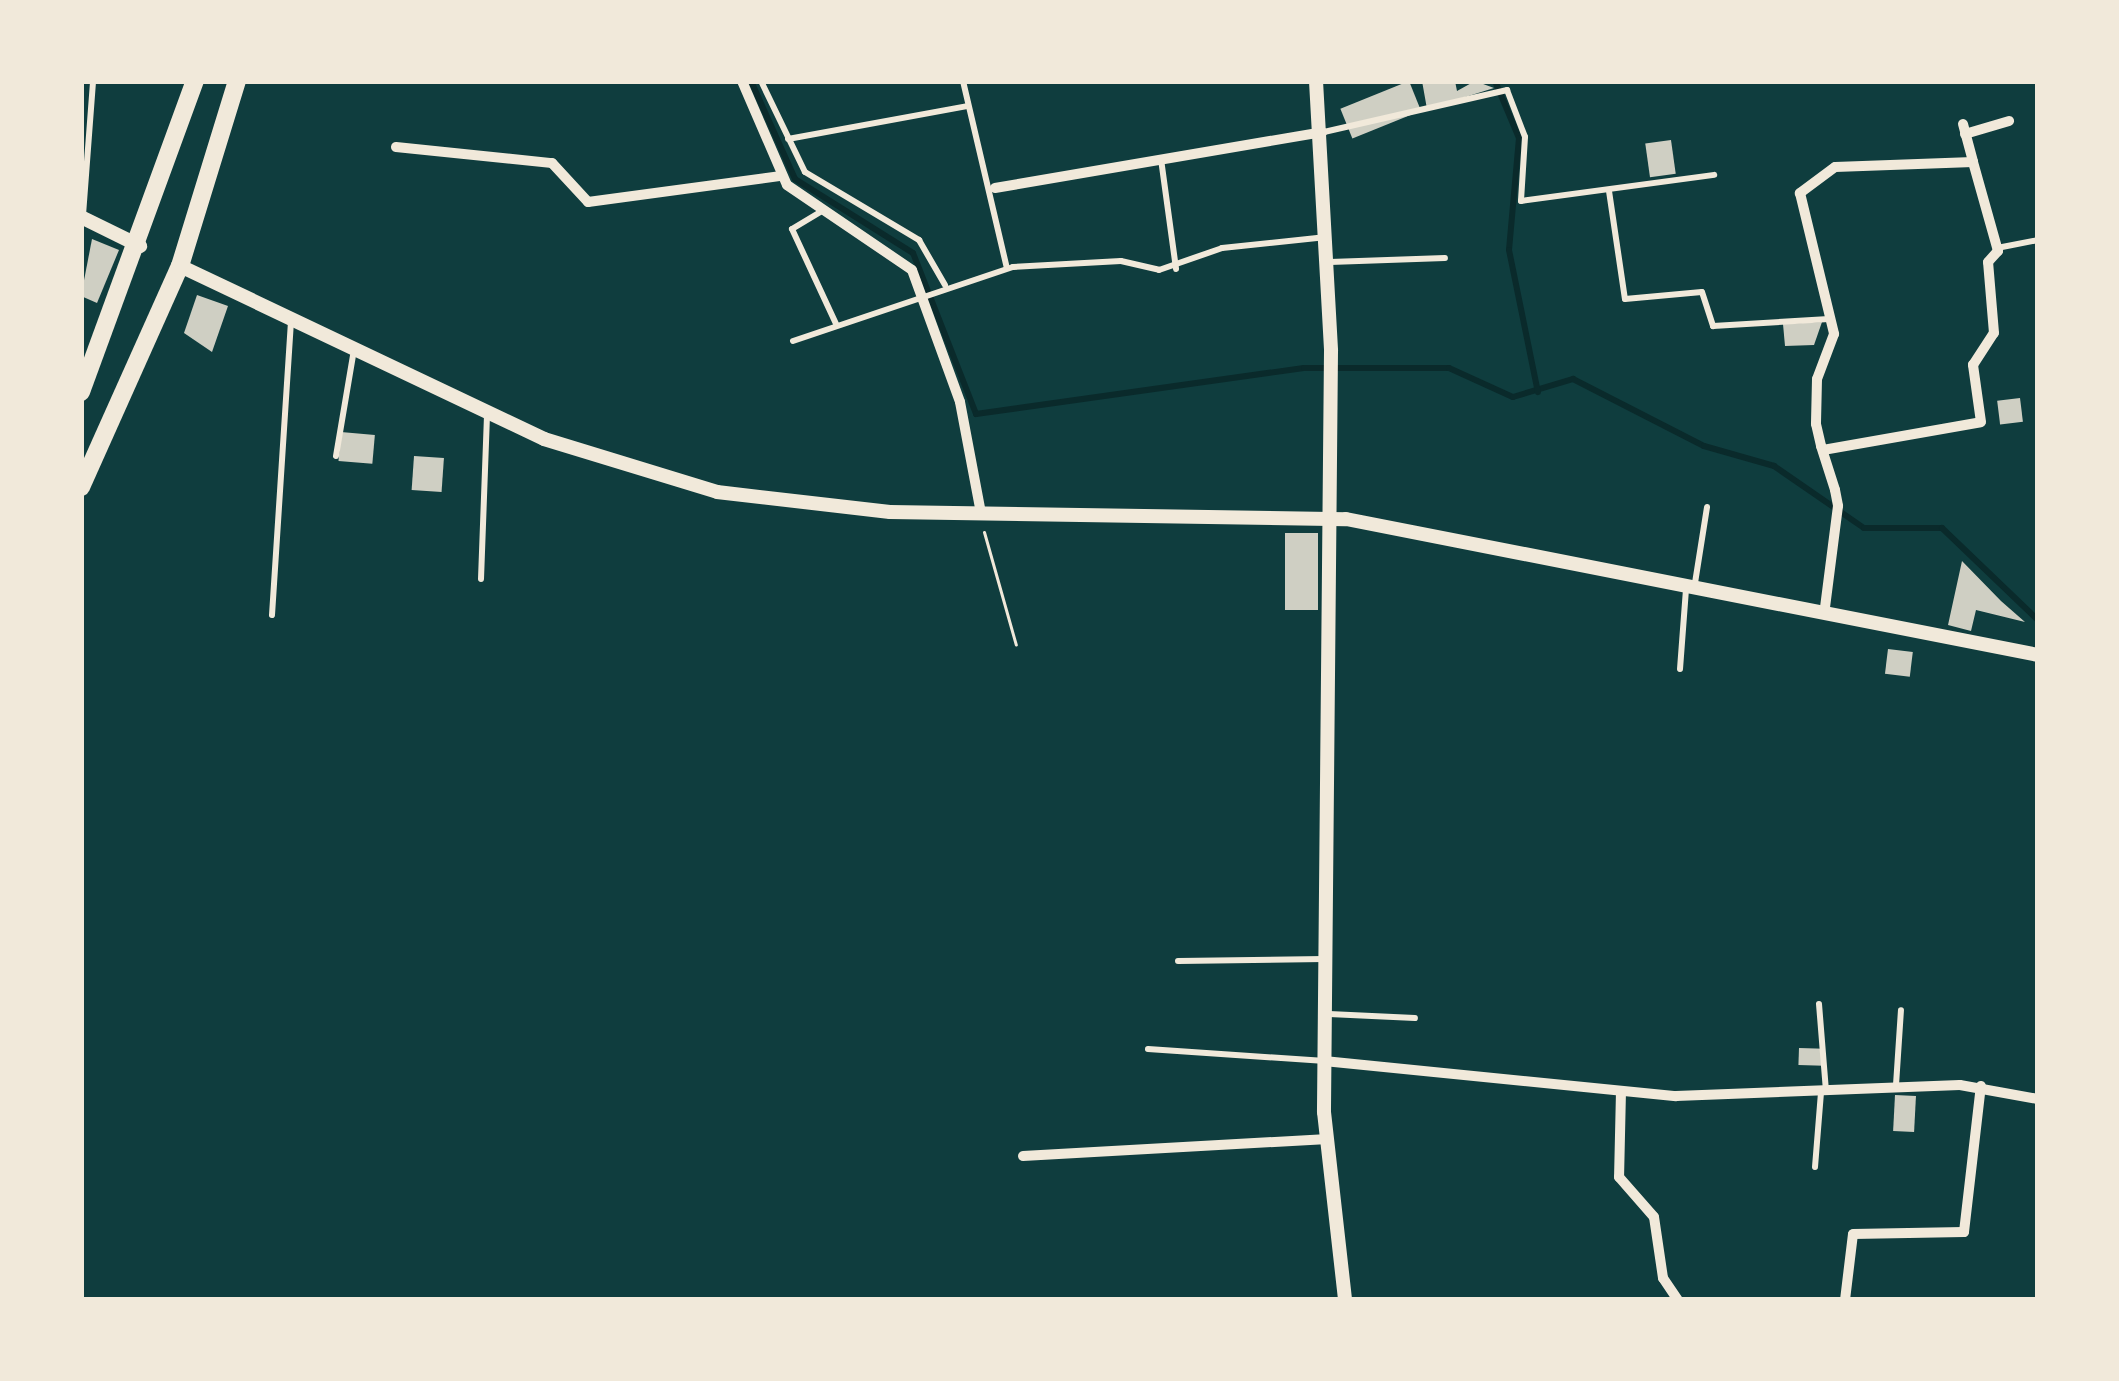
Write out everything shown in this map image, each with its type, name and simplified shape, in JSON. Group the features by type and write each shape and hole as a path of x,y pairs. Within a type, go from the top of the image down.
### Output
{"highway":[{"path":"81,392 140,246 195,81"},
{"path":"81,488 180,266 237,81"}],"street":[{"path":"742,81 781,176 825,210 897,251 924,292 960,402 981,513"},
{"path":"1316,81 1330,237 1331,351 1324,1139 1345,1300"},
{"path":"1822,450 1980,424 1973,367 1994,333 1988,262 1997,248 1964,129 2009,121"},
{"path":"995,188 1322,132"},
{"path":"396,147 552,163 588,202 781,176"},
{"path":"1825,608 1837,512 1822,450 1817,379 1832,318 1801,192 1835,167 1973,162"},
{"path":"82,218 140,246"},
{"path":"180,266 487,414 717,492 981,513 1330,517 1825,608 2038,655"},
{"path":"1324,1061 1621,1091 1823,1093 1981,1086 2038,1099"},
{"path":"1844,1300 1852,1235 1964,1232 1981,1086"},
{"path":"1621,1091 1618,1177 1653,1214 1663,1278 1678,1300"},
{"path":"1023,1156 1324,1139"}],"lane":[{"path":"82,218 93,81"},
{"path":"761,81 811,177 919,240 942,286"},
{"path":"963,81 981,184 995,188 1007,268"},
{"path":"1322,132 1499,93 1525,137 1521,201 1714,175"},
{"path":"788,139 967,106"},
{"path":"1161,159 1176,268"},
{"path":"1609,190 1626,300 1702,292 1713,326 1832,318"},
{"path":"825,210 792,229 836,324"},
{"path":"793,340 924,292 1007,268 1176,268 1219,249 1330,237"},
{"path":"1997,248 2038,240"},
{"path":"1330,262 1445,258"},
{"path":"272,615 291,320"},
{"path":"336,456 354,350"},
{"path":"481,579 487,414"},
{"path":"1679,669 1707,507"},
{"path":"1178,961 1325,959"},
{"path":"1815,1167 1823,1093 1819,1004"},
{"path":"1895,1088 1901,1010"},
{"path":"1324,1014 1415,1018"},
{"path":"1148,1049 1324,1061"}],"path":[{"path":"1820,81 1858,81"},
{"path":"981,513 1016,646"}],"building":[{"path":"1409,81 1421,111 1352,138 1340,109"},
{"path":"1422,81 1455,81 1457,91 1475,81 1494,88 1427,109"},
{"path":"1671,140 1676,174 1650,177 1645,144"},
{"path":"92,239 119,250 97,303 81,296"},
{"path":"197,295 228,306 212,352 184,333"},
{"path":"1822,322 1814,345 1785,346 1783,324"},
{"path":"2020,398 2023,422 2000,425 1997,401"},
{"path":"341,432 375,435 372,464 338,461"},
{"path":"414,456 444,458 442,492 412,490"},
{"path":"1285,533 1318,533 1318,610 1285,610"},
{"path":"1962,561 2025,622 1976,610 1971,631 1948,625"},
{"path":"1888,649 1913,652 1910,677 1885,674"},
{"path":"1799,1048 1824,1049 1823,1066 1798,1065"},
{"path":"1895,1095 1916,1096 1914,1132 1893,1131"}],"waterway":[{"path":"751,81 795,179 913,253 976,414 1304,368 1449,368 1513,397 1573,379 1704,446 1774,466 1864,528 1942,528 2038,620"},
{"path":"1495,81 1519,138 1509,250 1538,392"}]}
